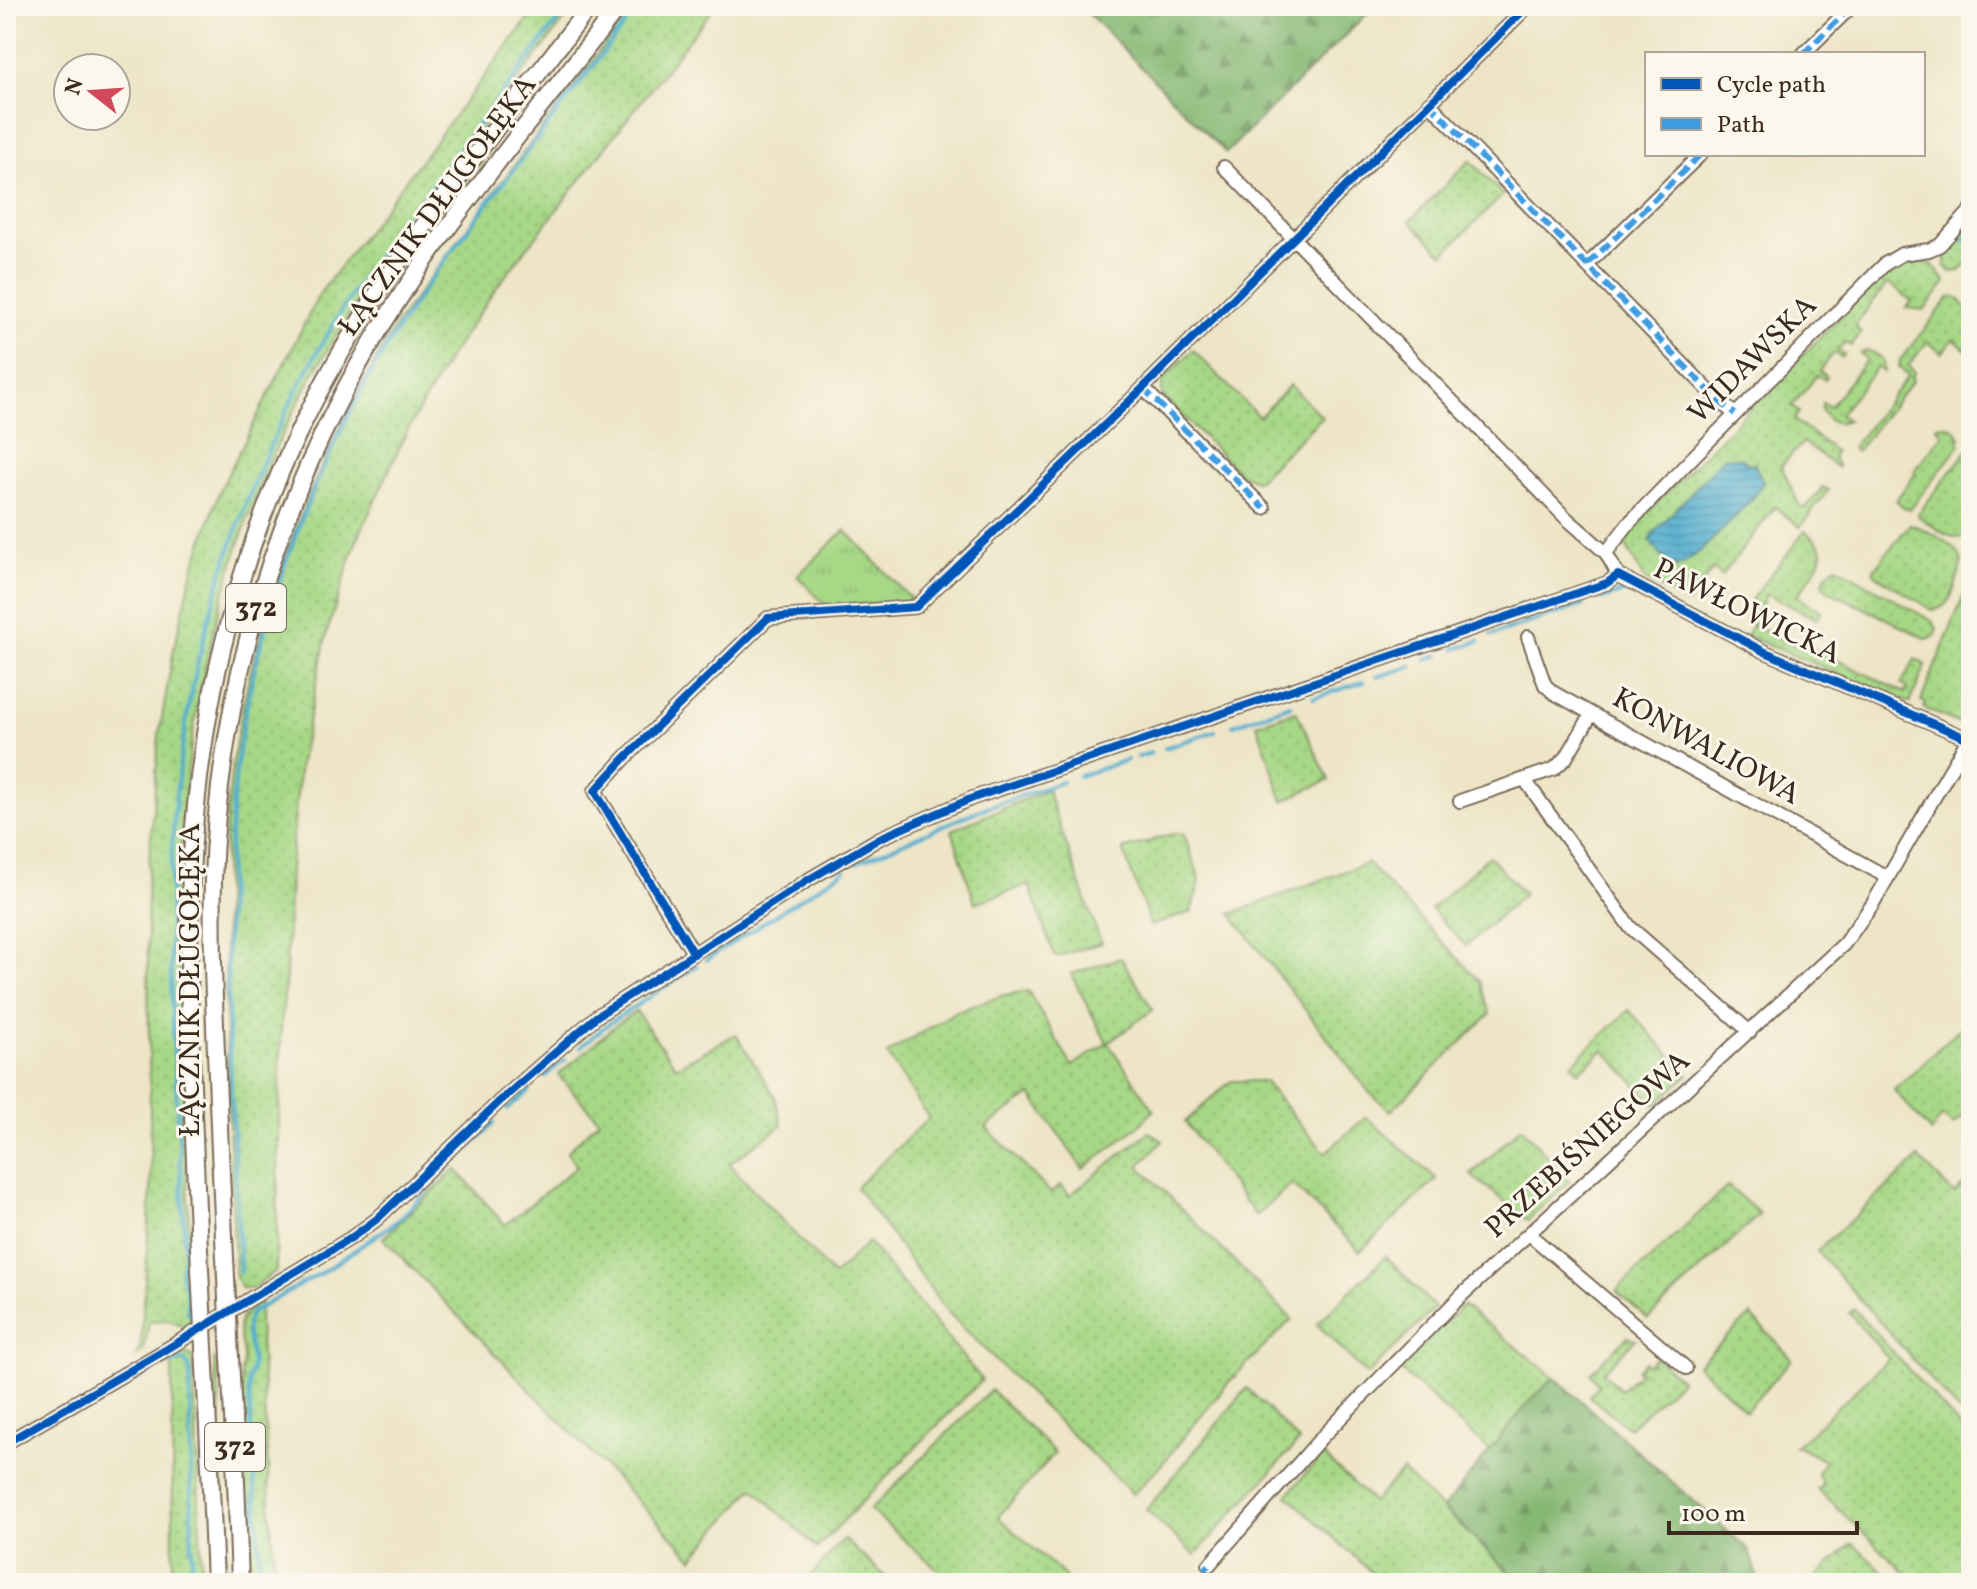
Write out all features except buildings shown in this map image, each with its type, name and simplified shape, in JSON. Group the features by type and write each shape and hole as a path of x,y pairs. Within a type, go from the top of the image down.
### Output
{"main road":[{"name":"ŁĄCZNIK DŁUGOŁĘKA","path":"215,1583 193,1103 191,873 197,795 224,641 241,580 284,465 318,393 352,332 414,238 590,6"},
{"name":"ŁĄCZNIK DŁUGOŁĘKA","path":"240,1583 213,956 213,877 226,743 239,678 259,599 304,475 337,404 376,336 456,219 619,6"}],"street":[{"path":"694,954 595,791 768,618 916,607 1143,388 1528,6"},
{"path":"1805,52 1852,6"},
{"path":"1429,103 1735,414"},
{"path":"1588,264 1699,156"},
{"path":"1224,167 1565,517 1606,553 1618,575"},
{"name":"WIDAWSKA","path":"1606,553 1629,523 1885,264 1902,254 1940,245 1971,210"},
{"path":"1143,388 1264,508"},
{"name":"PAWŁOWICKA","path":"6,1443 322,1257 377,1219 500,1101 597,1016 808,880 880,838 973,798 1607,583 1618,575 1763,651 1969,739"},
{"name":"KONWALIOWA","path":"1528,637 1545,685 1554,693 1887,877"},
{"path":"1460,801 1554,769 1566,758 1591,715"},
{"name":"PRZEBIŚNIEGOWA","path":"1209,1565 1321,1438 1462,1295 1844,944 1872,905 1969,739"},
{"path":"1525,780 1630,927 1750,1032"},
{"path":"1529,1234 1686,1368"}],"green space":[{"path":"538,6 575,6 430,196 330,345 279,441 241,536 226,586 212,636 192,737 181,856 180,961 193,1298 191,1320 188,1327 169,1320 149,1321 144,1351 136,1356 141,1344 151,1189 147,887 159,735 174,648 193,570 220,490 320,293"},
{"path":"633,6 715,6 497,287 448,359 406,433 356,542 327,632 300,762 290,868 281,1030 276,1271 252,1289 241,1288 235,1275 228,1115 224,854 234,754 263,624 307,499 334,439 398,321"},
{"path":"1081,6 1375,6 1226,153"},
{"path":"1470,160 1503,195 1443,254 1410,221"},
{"path":"1971,220 1971,260 1960,271 1950,272 1944,265 1947,261 1945,257"},
{"path":"1922,261 1932,264 1946,282 1924,310 1906,308 1912,301 1888,283 1855,325 1861,333 1851,346 1845,342 1838,350 1844,355 1842,358 1834,353 1820,371 1827,377 1825,380 1817,375 1792,406 1799,412 1794,420 1835,451 1833,457 1838,468 1803,442 1781,466 1799,505 1805,509 1823,487 1828,490 1800,527 1775,507 1722,576 1713,569 1687,603 1644,579 1623,540 1635,525 1872,285 1897,268"},
{"path":"1950,297 1958,298 1971,313 1971,354 1953,339 1942,353 1927,342 1908,366 1915,372 1911,378 1913,380 1856,452 1852,448 1908,376 1899,367 1900,360"},
{"path":"1193,350 1259,417 1290,385 1322,417 1257,481 1239,473 1162,395 1162,380"},
{"path":"1867,351 1883,360 1884,372 1877,367 1840,414 1847,420 1838,423 1829,420 1822,411 1822,402 1830,407 1867,359 1860,353"},
{"path":"1941,425 1956,431 1960,437 1959,446 1910,509 1904,508 1896,500 1943,434 1936,427"},
{"path":"1971,448 1971,506 1963,529 1971,534 1958,538 1938,529 1918,514"},
{"path":"1910,524 1948,543 1962,561 1953,592 1939,609 1932,610 1874,574 1874,569"},
{"path":"845,530 913,601 827,607 797,576"},
{"path":"1805,531 1820,545 1822,556 1797,596 1821,611 1817,619 1766,594 1752,625 1745,617 1747,605"},
{"path":"1836,566 1932,621 1937,628 1935,636 1927,639 1827,590 1823,584 1825,576"},
{"path":"1971,578 1969,728 1924,708 1926,703 1921,701"},
{"path":"1752,625 1802,649 1804,644 1905,693 1908,688 1901,684 1915,659 1926,665 1910,703 1746,636"},
{"path":"1296,711 1329,780 1283,801 1257,724"},
{"path":"1047,790 1101,943 1055,957 1029,885 975,903 952,830"},
{"path":"1175,833 1184,834 1200,880 1191,912 1151,926 1123,850"},
{"path":"1489,856 1524,894 1466,946 1431,909"},
{"path":"1367,863 1480,981 1490,1014 1391,1111 1370,1093 1231,914"},
{"path":"1121,958 1153,1010 1108,1043 1154,1110 1140,1125 1083,1169 1031,1095 986,1127 1051,1193 1061,1185 1070,1195 1149,1132 1163,1141 1139,1166 1292,1319 1228,1383 1162,1464 1133,1494 946,1310 856,1187 929,1118 887,1054 955,1012 1004,995 1028,991 1072,1066 1107,1043 1071,974"},
{"path":"1629,1010 1688,1075 1655,1105 1604,1050 1579,1072 1572,1064"},
{"path":"636,1011 676,1067 736,1034 775,1097 782,1125 729,1164 834,1276 868,1242 982,1380 817,1548 753,1488 693,1558 383,1238 456,1169 505,1225 577,1166 567,1152 599,1120 558,1075"},
{"path":"1971,1021 1971,1112 1953,1125 1942,1116 1931,1132 1894,1090"},
{"path":"1231,1081 1264,1081 1325,1153 1366,1117 1437,1179 1360,1251 1292,1184 1256,1216 1185,1122"},
{"path":"1521,1127 1570,1181 1528,1220 1471,1175"},
{"path":"1919,1158 1954,1194 1971,1177 1971,1425 1817,1251"},
{"path":"1728,1186 1760,1214 1648,1319 1616,1291"},
{"path":"1386,1256 1435,1308 1367,1375 1317,1324"},
{"path":"260,1302 275,1583 249,1583 241,1372 243,1352 239,1326 248,1310"},
{"path":"1463,1305 1554,1377 1530,1401 1490,1451 1398,1368"},
{"path":"1854,1309 1971,1439 1971,1583 1916,1583 1817,1489 1823,1485 1817,1473 1825,1461 1795,1447 1889,1359 1849,1313"},
{"path":"1751,1315 1792,1359 1746,1411 1697,1365"},
{"path":"1627,1337 1636,1339 1603,1372 1621,1390 1640,1372 1637,1370 1645,1362 1648,1365 1656,1357 1681,1380 1629,1428 1589,1396 1599,1385 1590,1373"},
{"path":"172,1354 192,1356 194,1364 202,1583 173,1583"},
{"path":"214,1359 218,1364 227,1583 222,1583"},
{"path":"1554,1377 1749,1550 1759,1583 1521,1583 1443,1508 1530,1401"},
{"path":"1247,1388 1299,1441 1195,1555 1146,1510"},
{"path":"991,1390 1055,1453 998,1517 1066,1577 1061,1583 932,1583 941,1572 870,1510"},
{"path":"1323,1455 1373,1502 1402,1471 1521,1583 1383,1583 1287,1495"},
{"path":"843,1539 847,1542 893,1583 805,1583"},
{"path":"1853,1543 1895,1583 1799,1583 1804,1578 1810,1582"}],"water":[{"path":"1724,457 1740,458 1751,465 1754,463 1763,482 1757,493 1718,534 1696,555 1676,567 1663,558 1650,541"}],"waterway":[{"path":"188,1314 187,1292 181,1275 185,1251 170,900 178,774 190,699 207,624 229,551 256,479 287,409 323,342 378,256 569,6"},
{"path":"240,1272 227,978 229,860 240,742 267,623 285,565 306,507 331,452 400,324 458,242 639,6"},
{"path":"1964,241 1971,233"},
{"path":"1602,599 1624,592"},
{"path":"1492,635 1583,605"},
{"path":"1455,649 1479,641"},
{"path":"1426,659 1439,655"},
{"path":"1377,677 1412,666"},
{"path":"1313,698 1363,682"},
{"path":"1233,725 1291,705"},
{"path":"1165,748 1215,731"},
{"path":"1138,757 1151,753"},
{"path":"1079,776 1127,760"},
{"path":"856,863 982,809 1062,782"},
{"path":"706,960 845,870"},
{"path":"580,1047 611,1022 697,966"},
{"path":"544,1077 565,1060"},
{"path":"508,1109 530,1090"},
{"path":"459,1158 494,1123"},
{"path":"261,1583 248,1381 252,1364 248,1319 251,1313 326,1270 400,1219 450,1166"},
{"path":"123,1388 162,1365 182,1360 190,1371 192,1583"}],"marked path":[{"path":"1805,52 1852,6"},
{"path":"1429,103 1735,414"},
{"path":"1588,264 1699,156"},
{"path":"1143,388 1264,508"},
{"path":"1193,1583 1209,1565"}],"cycle path":[{"path":"694,954 595,791 768,618 916,607 1143,388 1528,6"},
{"path":"6,1443 351,1238 377,1219 500,1101 597,1016 808,880 880,838 973,798 1607,583 1618,575 1763,651 1971,740"}]}
